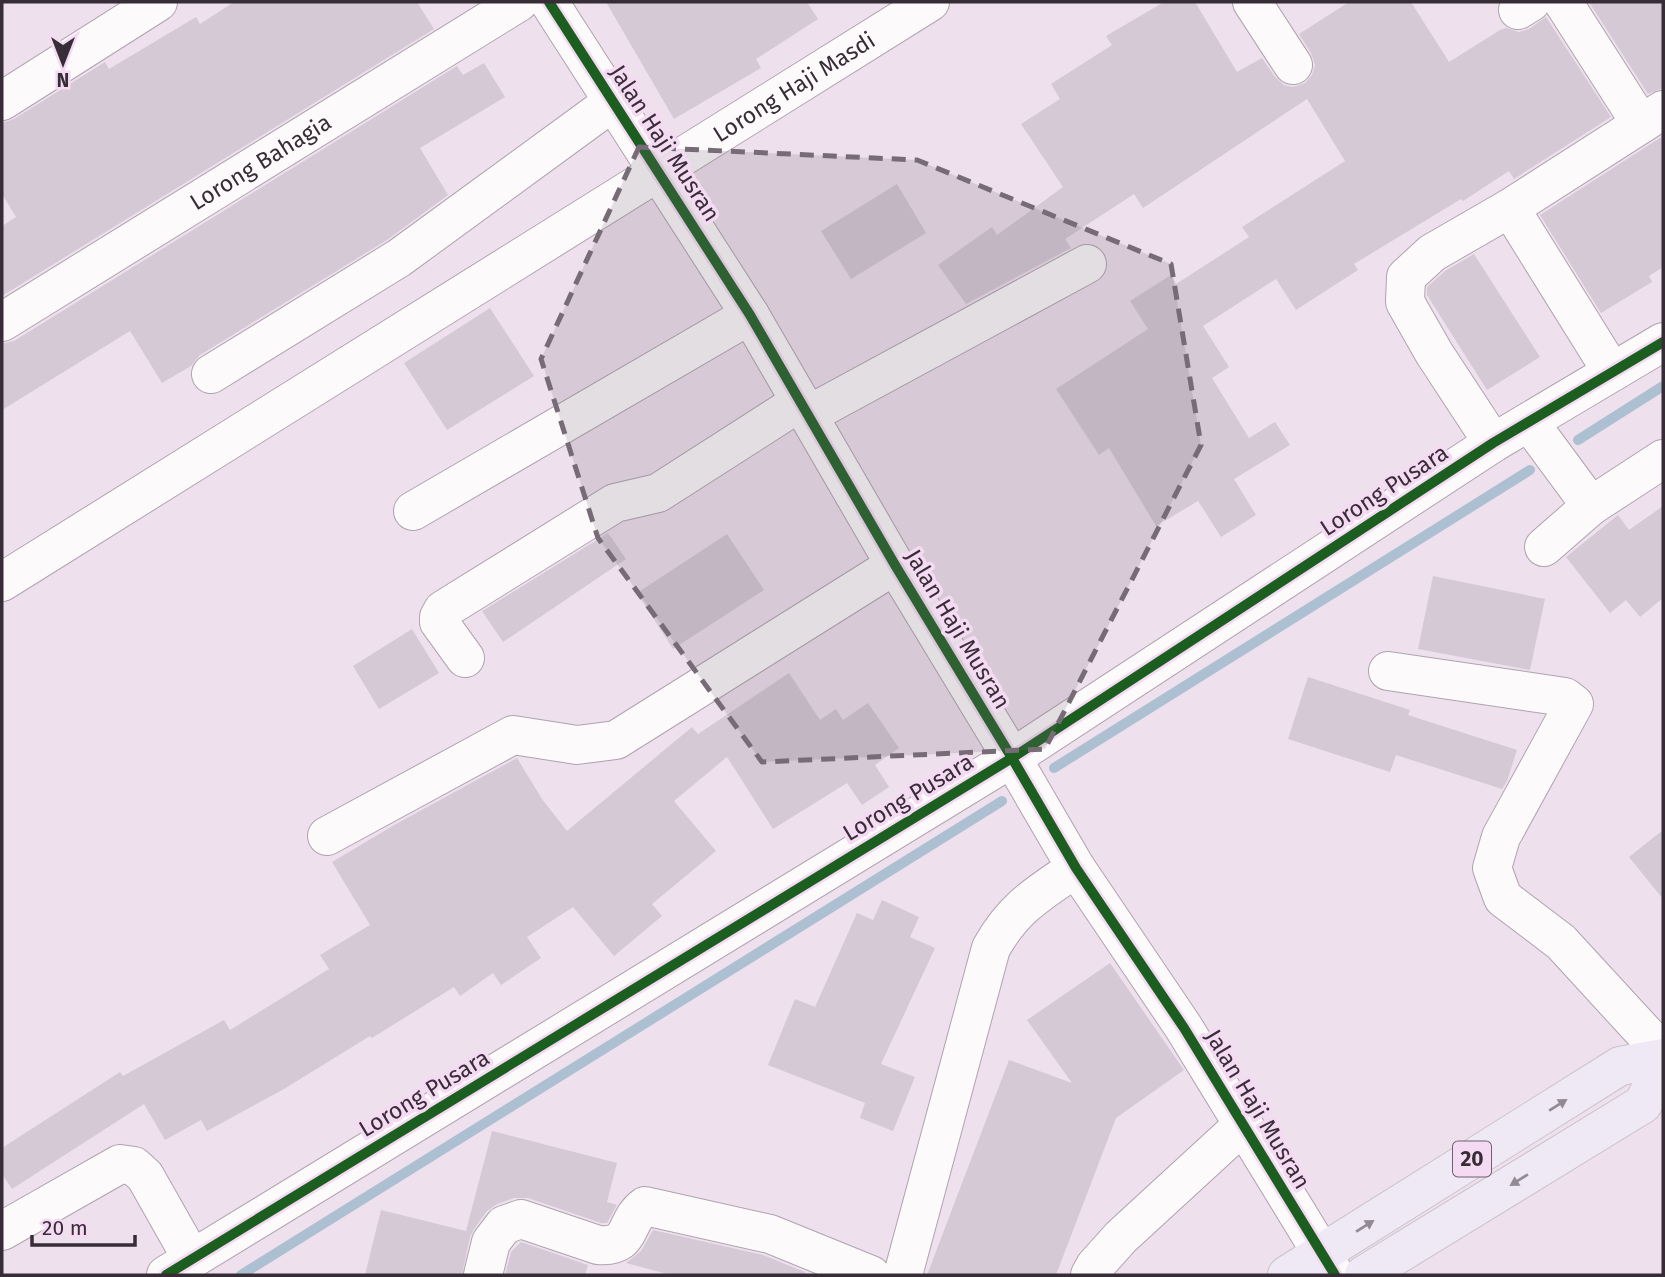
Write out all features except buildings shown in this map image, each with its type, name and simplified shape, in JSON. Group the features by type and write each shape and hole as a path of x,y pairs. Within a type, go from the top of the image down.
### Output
{"highway":[{"name":"20","path":"1287,1275 1328,1264 1620,1066 1663,1056"},
{"name":"20","path":"1364,1275 1643,1104 1663,1064"}],"street":[{"path":"2,101 158,2"},
{"name":"Lorong Bahagia","path":"2,322 519,2"},
{"name":"Jalan Haji Musran","path":"549,2 750,315 784,416 895,565 1013,758 1076,868 1184,1028 1328,1264"},
{"name":"Lorong Haji Masdi","path":"2,582 930,2"},
{"path":"1252,2 1293,65"},
{"path":"1493,443 1434,353 1405,302 1406,277 1432,253 1510,208 1652,117 1563,2"},
{"path":"211,374 399,258 614,102"},
{"path":"1510,208 1612,372"},
{"path":"465,658 439,622 443,610 615,503 658,493 784,416 1087,264"},
{"path":"413,512 750,315"},
{"name":"Lorong Pusara","path":"179,1267 1013,758 1493,443 1663,342"},
{"path":"1529,422 1591,506"},
{"path":"1544,547 1591,506 1663,459"},
{"path":"327,836 513,735 577,745 616,740 895,565"},
{"path":"1388,671 1565,697 1574,704 1501,837 1493,868 1503,898 1561,942 1663,1056"},
{"path":"903,1275 991,948 1004,924 1026,901 1076,868"},
{"path":"1090,1275 1121,1237 1244,1124"},
{"path":"2,1231 120,1164 134,1166 145,1177 179,1267"},
{"path":"483,1275 491,1242 504,1224 521,1219 598,1245 611,1246 622,1241 639,1210 652,1206 770,1234 871,1275"}],"highlighted area":[{"path":"639,147 917,160 1171,264 1201,445 1045,749 762,762 598,538 541,359"}],"waterway":[{"path":"1578,440 1663,386"},
{"path":"1054,768 1530,470"},
{"path":"241,1275 1002,801"}],"cycle path":[{"path":"549,2 750,315 1076,868 1184,1028 1335,1275"},
{"path":"166,1275 1012,758 1493,443 1663,342"}]}
